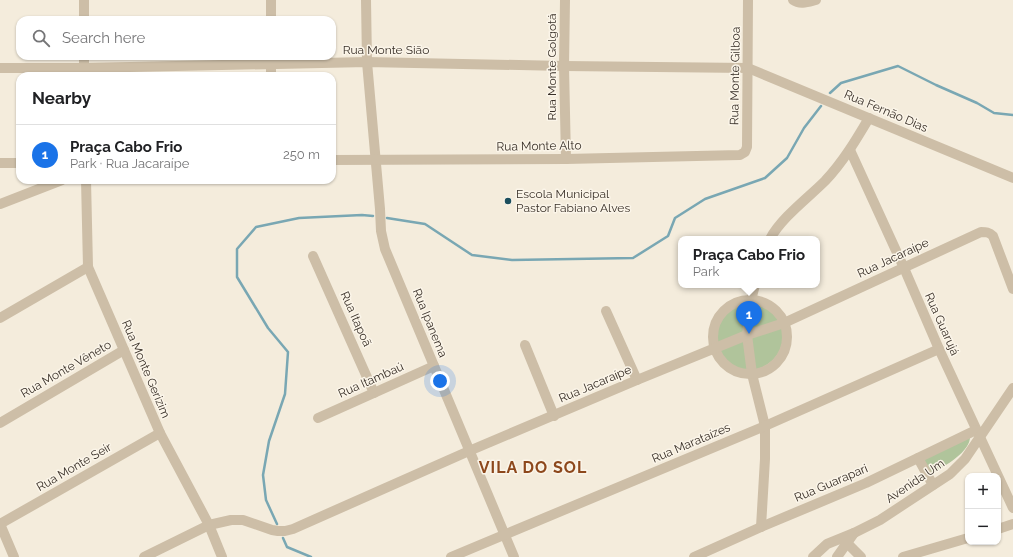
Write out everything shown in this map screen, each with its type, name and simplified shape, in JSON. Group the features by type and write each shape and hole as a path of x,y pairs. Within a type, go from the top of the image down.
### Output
{"street":[{"path":"84,0 84,16"},
{"path":"271,0 271,16"},
{"name":"Rua Ipanema","path":"366,0 367,62 381,231 385,249 514,557"},
{"name":"Rua Monte Golgotá","path":"565,0 564,66 566,159"},
{"name":"Rua Monte Gilboa","path":"745,152 747,147 748,0"},
{"path":"793,0 799,3 816,0"},
{"path":"84,60 84,72"},
{"path":"271,60 271,72"},
{"name":"Rua Monte Sião","path":"0,68 84,72 271,60 748,68"},
{"name":"Rua Fernão Dias","path":"748,68 1013,178"},
{"path":"772,236 781,223 826,180 840,164 869,118"},
{"name":"Rua Guarujá","path":"850,150 904,268 938,349 1013,508"},
{"name":"Rua Monte Alto","path":"336,160 566,159 740,155 745,152"},
{"path":"0,163 16,163"},
{"path":"0,204 52,184"},
{"name":"Rua Monte Gerizim","path":"86,184 88,267 160,433 209,525 222,557"},
{"name":"Rua Jacaraípe","path":"144,557 209,525 237,519 272,530 285,531 293,529 469,451 637,380 747,335 784,323 981,232 988,232 993,236 1013,289"},
{"name":"Rua Itapoã","path":"313,256 374,393"},
{"path":"0,318 88,267"},
{"path":"754,288 751,300 747,335 752,374 765,426 765,459 761,527"},
{"path":"751,300 761,302 771,306 779,314 784,323 787,334 786,346 774,365 764,371 752,374 740,373 729,368 720,360 712,338 714,326 720,315 728,306 739,301 751,300"},
{"path":"606,311 637,380"},
{"path":"525,345 554,416"},
{"name":"Rua Marataízes","path":"451,557 765,426 938,349"},
{"name":"Rua Monte Vêneto","path":"0,423 124,350"},
{"name":"Rua Itambaú","path":"318,418 434,366"},
{"name":"Avenida Um","path":"813,557 827,544 843,541 854,533 880,520 950,474 965,459 978,433 1013,388"},
{"name":"Rua Monte Seir","path":"0,524 160,433"},
{"name":"Rua Guarapari","path":"694,557 978,433"},
{"path":"918,458 933,485"},
{"path":"0,524 14,557"},
{"path":"1001,528 1013,524"},
{"path":"903,557 965,539"},
{"path":"843,541 861,557"},
{"name":"Avenida Um","path":"837,557 843,541"}],"green space":[{"path":"749,302 762,305 773,312 780,323 783,336 780,349 773,360 762,367 749,370 736,367 725,360 718,349 715,336 718,323 725,312 736,305"},
{"path":"970,436 969,442 962,453 950,463 932,474 923,459"}],"waterway":[{"path":"830,93 841,83 898,66 977,103 994,113 1013,115"},
{"path":"387,218 425,224 472,255 512,260 633,258 668,236 675,218 705,199 765,178 787,158 804,128 821,106"},
{"path":"277,524 266,500 263,475 269,441 285,394 288,352 268,328 237,277 237,249 256,227 299,218 362,215 373,216"},
{"path":"283,538 287,547 311,557"}],"place":[{"name":"Escola Municipal Pastor Fabiano Alves","path":"508,201"},
{"name":"Praça Cabo Frio","path":"749,334"}],"district":[{"name":"VILA DO SOL","path":"533,467"}]}
